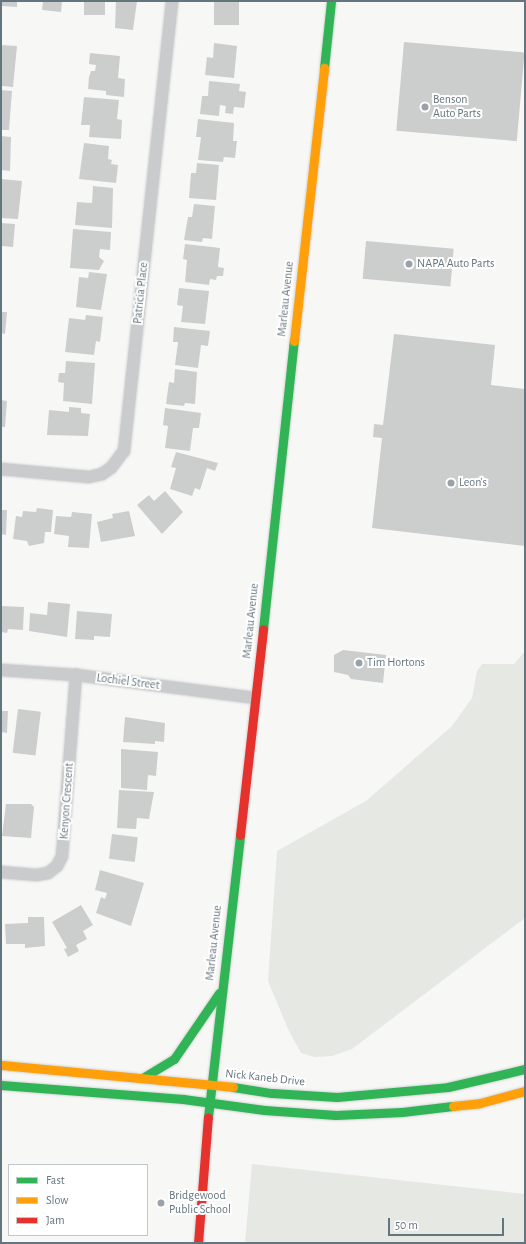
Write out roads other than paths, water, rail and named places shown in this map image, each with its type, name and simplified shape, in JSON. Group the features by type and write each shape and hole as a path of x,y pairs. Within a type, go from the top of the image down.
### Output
{"main road":[{"name":"Marleau Avenue","path":"198,1243 206,1126 211,1103 221,990 255,698 331,1"},
{"path":"144,1078 174,1059 221,990"},
{"name":"Nick Kaneb Drive","path":"1,1065 212,1084 272,1093 337,1097 448,1087 525,1069"},
{"path":"1,1085 336,1115 402,1112 473,1104 525,1091"}],"street":[{"name":"Patricia Place","path":"1,469 89,477 111,468 124,451 172,1"},
{"name":"Lochiel Street","path":"1,670 76,675 255,698"},
{"name":"Kenyon Crescent","path":"1,872 36,875 48,873 57,866 62,856 76,675"}],"place":[{"name":"Benson Auto Parts","path":"425,107"},
{"name":"NAPA Auto Parts","path":"409,264"},
{"name":"Leon's","path":"451,483"},
{"name":"Tim Hortons","path":"359,663"},
{"name":"Bridgewood Public School","path":"161,1203"}]}
